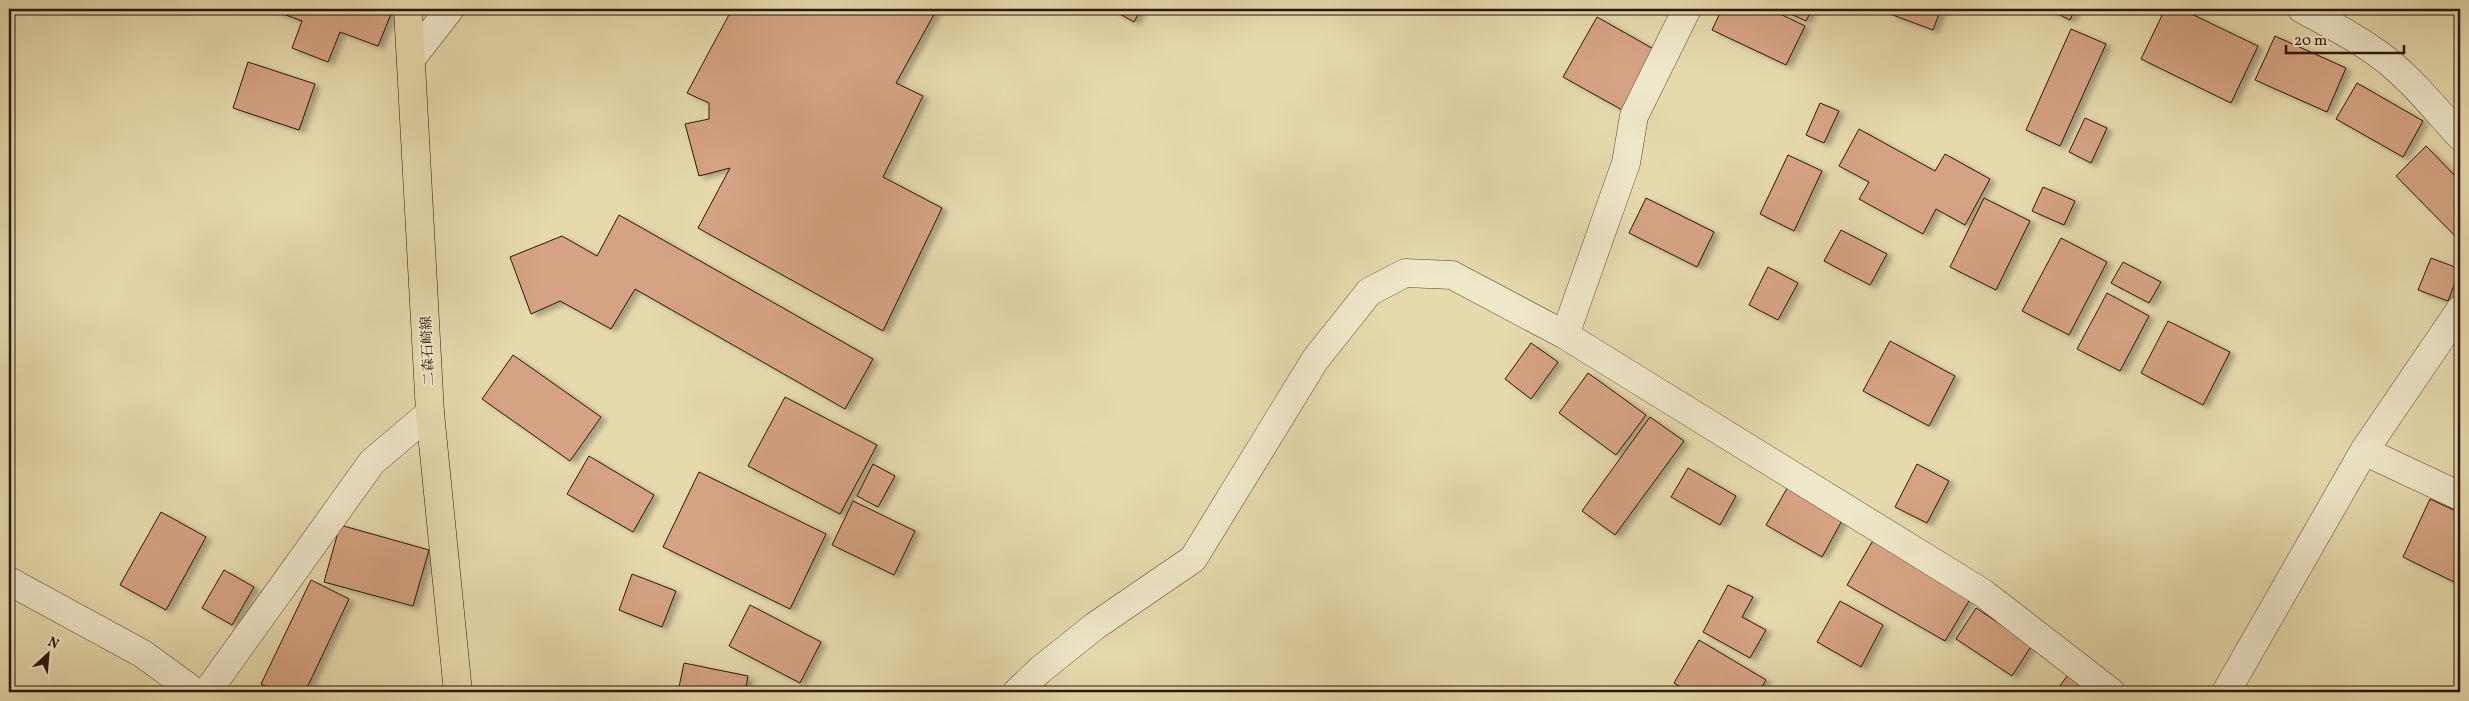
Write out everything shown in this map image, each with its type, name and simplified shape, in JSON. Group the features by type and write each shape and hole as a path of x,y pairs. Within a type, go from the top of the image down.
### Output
{"main road":[{"name":"二森石崎線","path":"408,9 430,413 458,692"}],"street":[{"path":"411,59 450,9"},
{"path":"1565,336 1626,163 1634,116 1687,9"},
{"path":"2302,9 2337,28 2385,59 2419,90 2460,136"},
{"path":"1018,692 1040,670 1095,626 1193,559 1315,360 1369,292 1405,273 1452,274 1565,336 1983,593 2111,692"},
{"path":"2226,692 2364,451 2460,310"},
{"path":"207,692 372,462 430,413"},
{"path":"2364,451 2460,496"},
{"path":"9,582 143,654 195,692"}],"building":[{"path":"270,9 393,9 378,46 340,32 328,62 292,48 302,21"},
{"path":"732,9 740,13 742,9 937,9 896,83 923,96 883,177 942,208 883,331 698,228 730,168 699,176 685,124 709,119 709,103 687,93"},
{"path":"1111,9 1141,9 1134,22"},
{"path":"1722,9 1770,9 1805,26 1786,65 1712,30"},
{"path":"1780,9 1812,9 1806,21"},
{"path":"1892,9 1941,9 1933,30 1890,14"},
{"path":"2048,9 2075,9 2070,20"},
{"path":"2165,9 2181,9 2258,46 2231,103 2141,59"},
{"path":"1597,17 1657,51 1624,111 1563,77"},
{"path":"2071,29 2106,44 2060,146 2026,130"},
{"path":"2275,36 2346,68 2327,112 2255,80"},
{"path":"248,62 315,84 299,130 233,108"},
{"path":"2357,83 2423,121 2403,157 2336,119"},
{"path":"1820,103 1839,111 1824,143 1806,135"},
{"path":"2085,118 2107,128 2091,163 2069,152"},
{"path":"1859,129 1935,171 1945,154 1990,179 1965,225 1936,209 1923,234 1859,199 1869,182 1839,166"},
{"path":"2426,146 2460,181 2460,241 2396,176"},
{"path":"1788,155 1822,171 1794,231 1760,214"},
{"path":"2043,187 2075,201 2064,225 2032,211"},
{"path":"1646,198 1714,232 1697,267 1629,233"},
{"path":"1984,198 2030,221 1996,290 1950,267"},
{"path":"619,215 873,359 845,409 635,289 611,329 560,301 531,314 510,257 562,236 597,256"},
{"path":"1841,230 1887,254 1870,285 1824,261"},
{"path":"2061,238 2107,262 2069,335 2022,311"},
{"path":"2431,258 2460,269 2448,301 2418,290"},
{"path":"2123,262 2161,282 2149,303 2111,283"},
{"path":"1768,267 1798,283 1778,320 1749,305"},
{"path":"2107,293 2149,316 2120,371 2077,349"},
{"path":"2168,321 2230,352 2203,405 2141,373"},
{"path":"1890,341 1955,376 1929,426 1863,391"},
{"path":"1531,343 1558,362 1531,399 1505,379"},
{"path":"513,355 601,417 570,461 482,399"},
{"path":"1588,373 1646,415 1616,455 1559,413"},
{"path":"785,397 877,445 840,514 748,466"},
{"path":"1650,417 1684,441 1615,535 1582,511"},
{"path":"589,456 654,495 633,532 567,494"},
{"path":"873,464 895,476 878,507 857,496"},
{"path":"1917,464 1949,481 1927,523 1895,507"},
{"path":"1688,468 1736,496 1720,525 1671,497"},
{"path":"699,472 826,534 790,609 663,547"},
{"path":"1789,485 1844,517 1822,557 1766,525"},
{"path":"2430,499 2460,513 2460,585 2403,557"},
{"path":"853,501 915,531 894,575 832,545"},
{"path":"161,512 206,537 166,610 120,585"},
{"path":"340,525 429,550 413,606 324,582"},
{"path":"1875,537 1973,594 1945,641 1847,585"},
{"path":"224,570 254,587 232,625 202,608"},
{"path":"632,574 676,591 662,627 619,610"},
{"path":"311,580 349,599 305,692 277,692 261,684"},
{"path":"1728,585 1753,597 1742,617 1766,630 1750,658 1703,632"},
{"path":"1840,601 1883,625 1861,667 1817,642"},
{"path":"750,605 821,642 800,683 729,646"},
{"path":"1976,608 2032,645 2012,676 1956,639"},
{"path":"1699,640 1766,680 1759,692 1689,692 1674,683"},
{"path":"684,663 748,676 745,692 678,692"},
{"path":"2068,675 2091,692 2055,692"}]}
